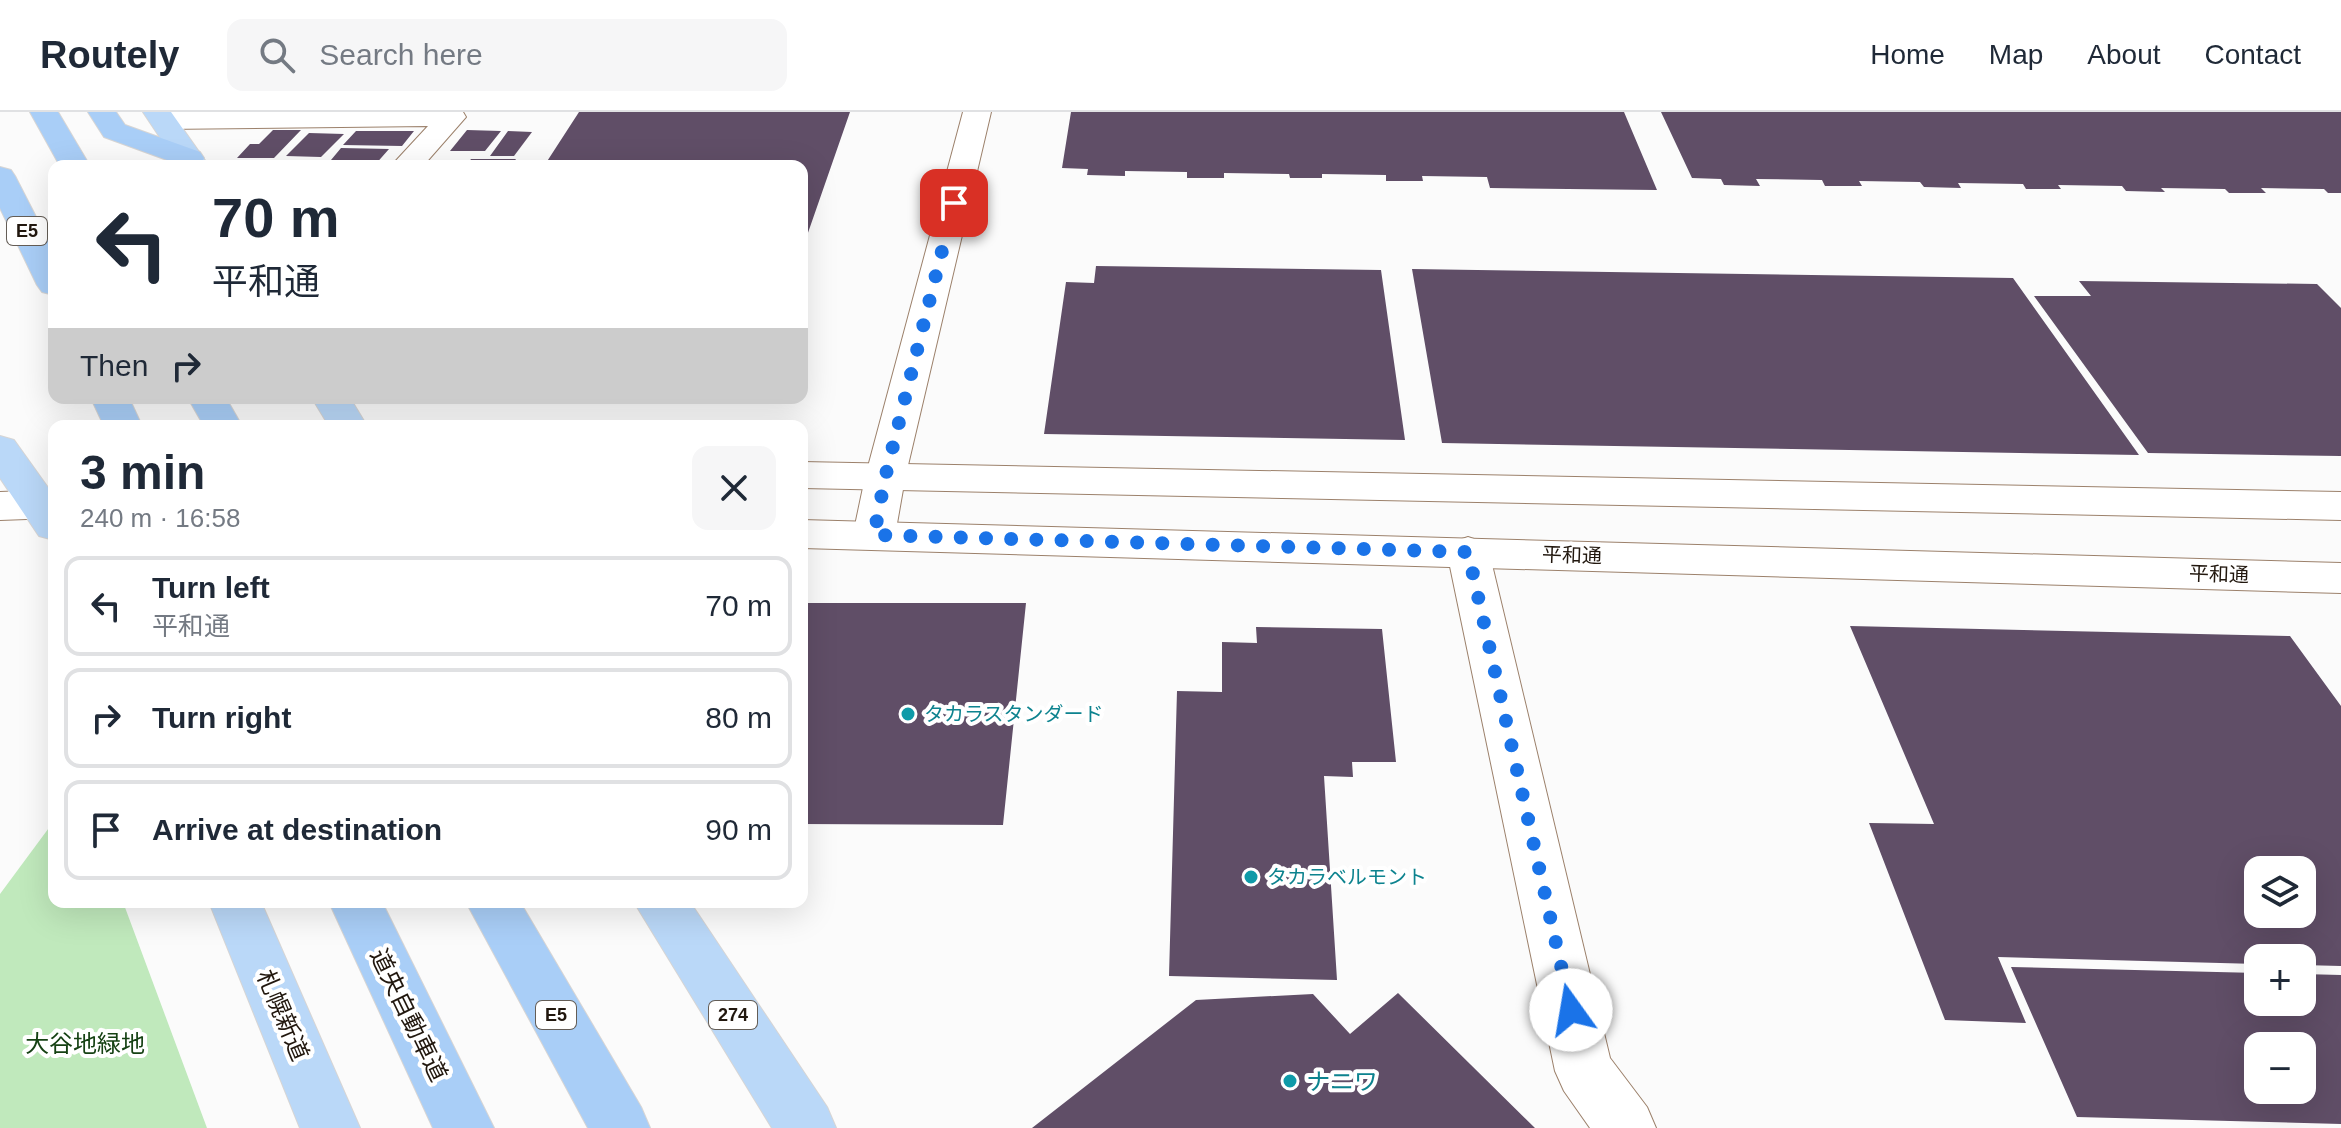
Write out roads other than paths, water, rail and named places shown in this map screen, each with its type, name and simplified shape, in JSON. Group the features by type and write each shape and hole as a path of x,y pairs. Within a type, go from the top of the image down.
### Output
{"highway":[{"path":"44,112 72,160"},
{"path":"102,112 114,131 187,160"},
{"path":"160,116 191,160"},
{"name":"E5","path":"0,176 48,273"},
{"path":"0,449 40,510"},
{"name":"札幌新道","path":"238,908 330,1128"},
{"name":"道央自動車道","path":"358,908 464,1128"},
{"name":"E5","path":"495,908 620,1128"},
{"name":"274","path":"664,908 806,1128"}],"street":[{"path":"874,535 885,478 977,112"},
{"path":"160,116 452,117 412,160"},
{"path":"808,475 2341,506"},
{"name":"平和通","path":"808,534 2341,578"},
{"path":"1468,552 1584,1071 1626,1128"}],"place":[{"name":"タカラスタンダード","path":"908,714"},
{"name":"タカラベルモント","path":"1251,877"},
{"name":"ナニワ","path":"1290,1081"}],"park label":[{"name":"大谷地緑地","path":"85,1043"}]}
